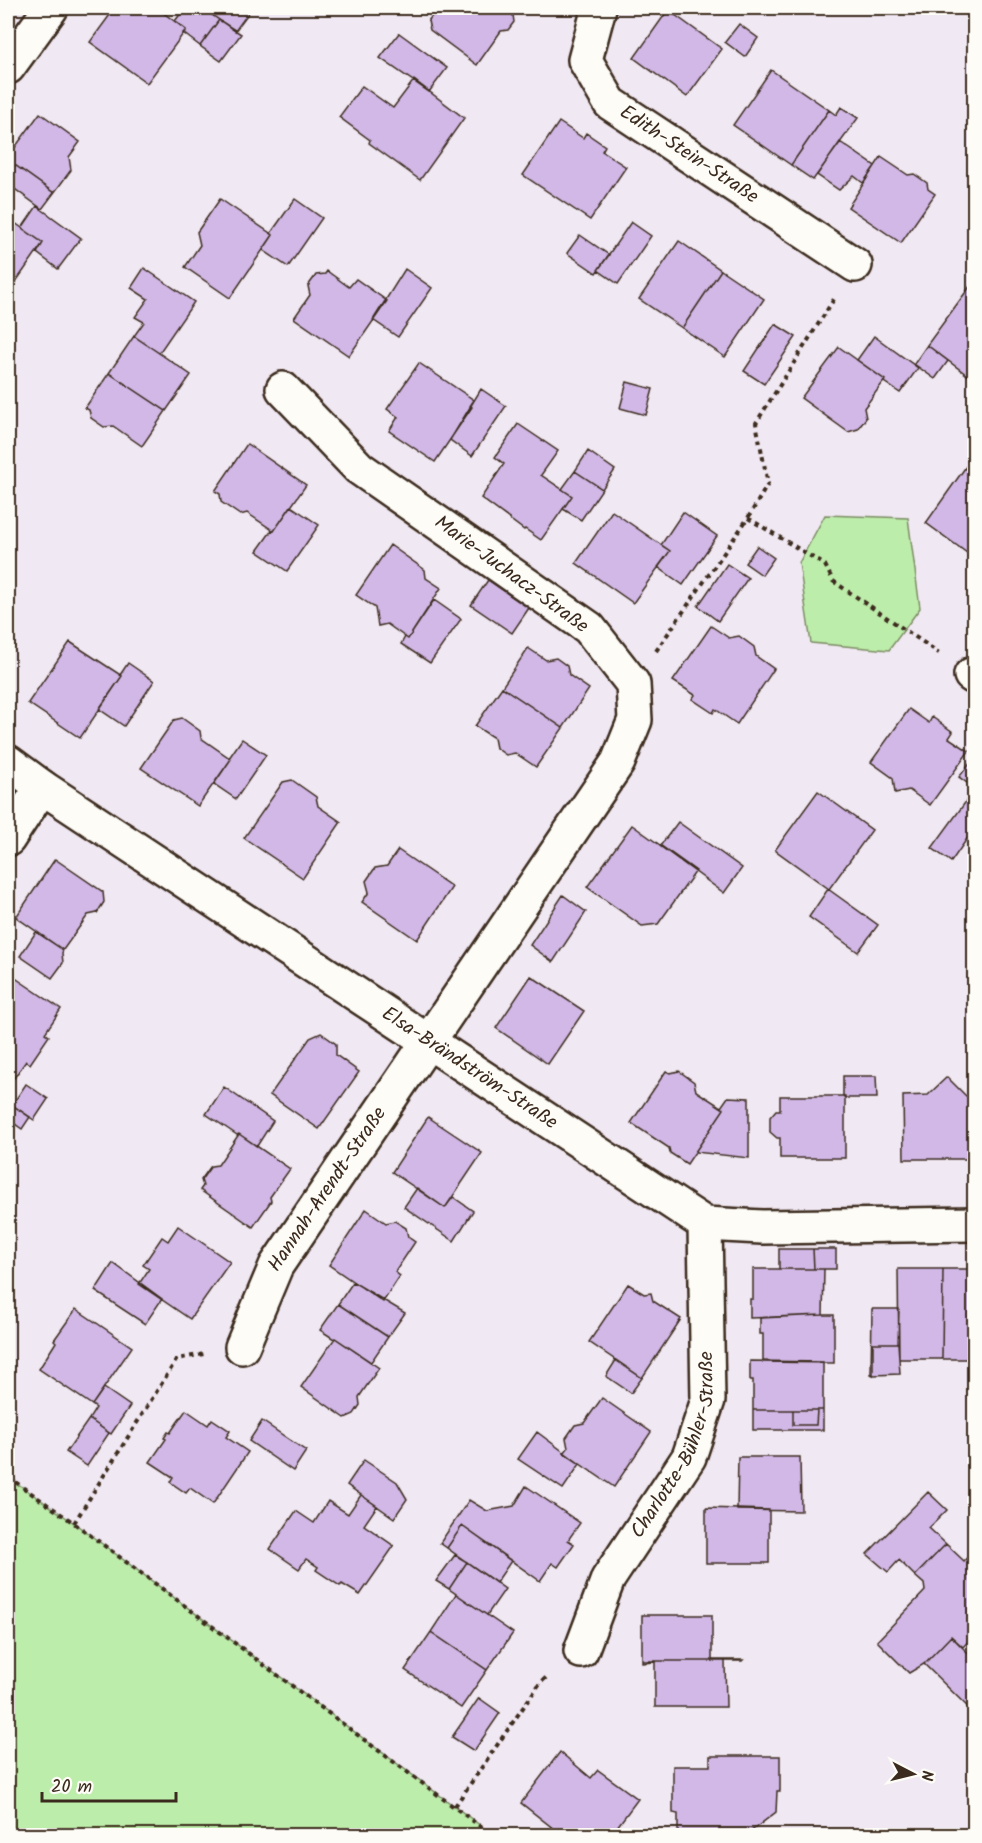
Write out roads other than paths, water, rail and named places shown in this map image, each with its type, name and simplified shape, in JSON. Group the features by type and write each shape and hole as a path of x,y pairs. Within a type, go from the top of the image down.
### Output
{"street":[{"path":"8,67 51,8"},
{"name":"Edith-Stein-Straße","path":"599,8 585,60 610,103 855,265"},
{"name":"Marie-Juchacz-Straße","path":"283,389 359,468 589,628 633,684 635,720 618,762 428,1041"},
{"name":"Elsa-Brändström-Straße","path":"8,762 42,787 705,1224"},
{"path":"8,839 42,787"},
{"name":"Hannah-Arendt-Straße","path":"242,1347 276,1266 428,1041"},
{"path":"705,1224 762,1227 975,1224"},
{"name":"Charlotte-Bühler-Straße","path":"581,1651 608,1579 689,1457 708,1400 705,1224"}]}
